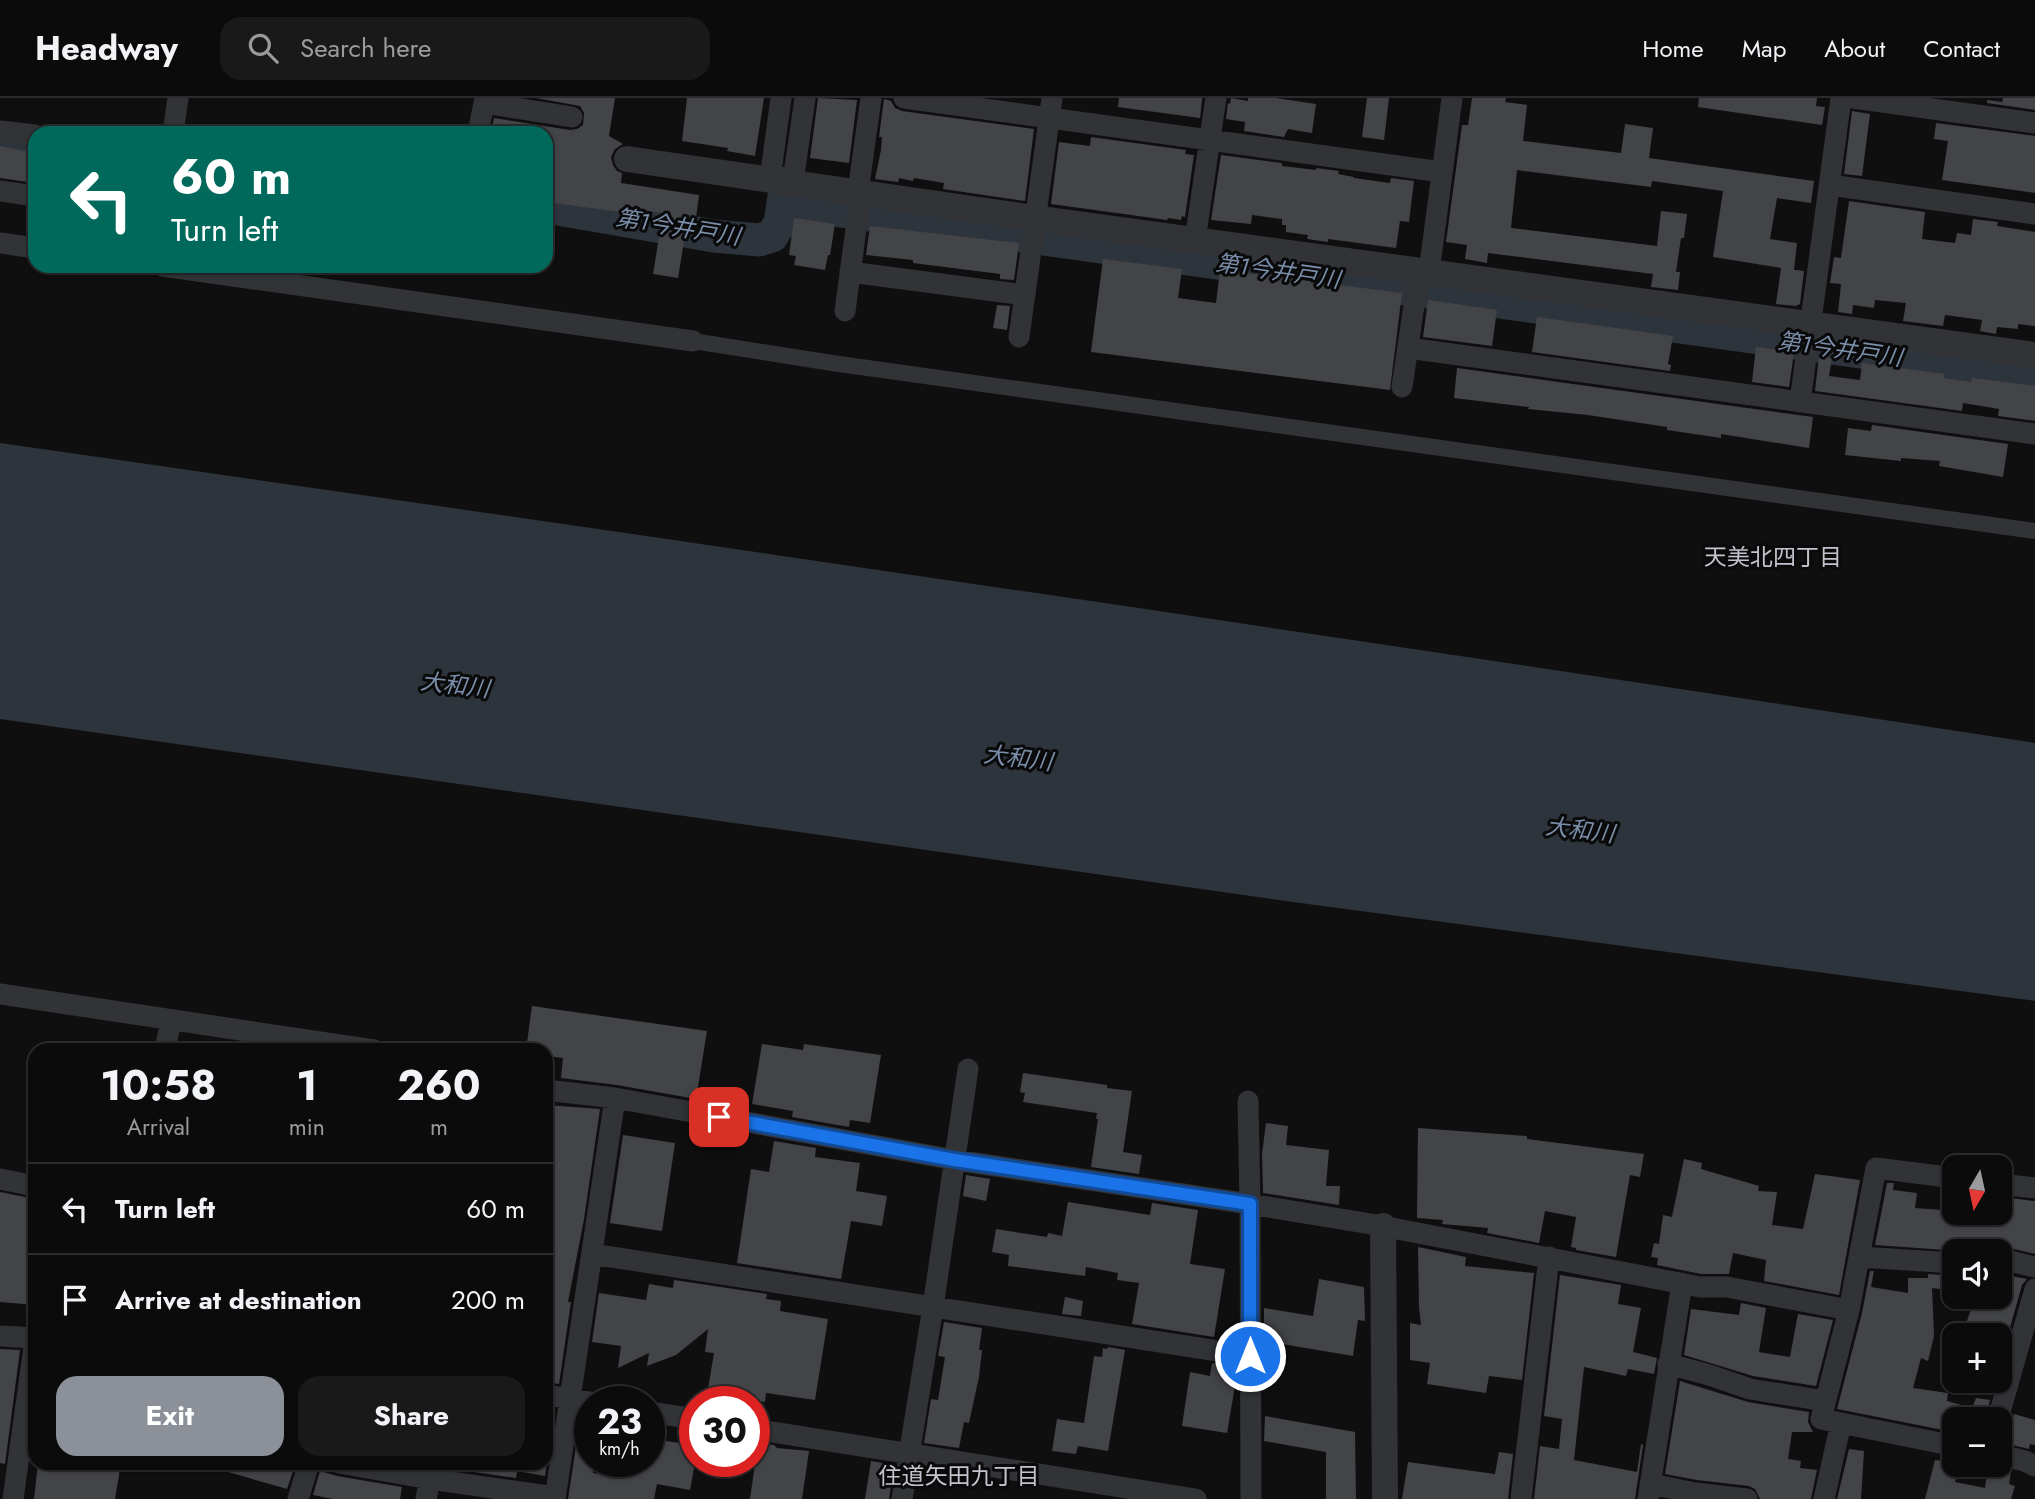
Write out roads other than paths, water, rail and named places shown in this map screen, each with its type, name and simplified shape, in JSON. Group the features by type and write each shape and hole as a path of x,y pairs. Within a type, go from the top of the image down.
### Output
{"street":[{"path":"174,126 178,98"},
{"path":"781,98 781,181"},
{"path":"781,181 805,98"},
{"path":"845,311 871,98"},
{"path":"904,98 1051,108 1210,140 1442,172"},
{"path":"1195,240 1216,98"},
{"path":"1402,387 1442,172 1452,98"},
{"path":"1800,401 1842,98"},
{"path":"1853,98 2035,123"},
{"path":"479,126 485,100 572,117"},
{"path":"1019,337 1051,108"},
{"path":"0,131 28,134"},
{"path":"626,159 1034,219 2035,355"},
{"path":"1830,185 2035,214"},
{"path":"0,191 28,195"},
{"path":"0,243 28,247"},
{"path":"851,271 1024,295"},
{"path":"211,273 832,363 2035,531"},
{"path":"1408,347 2035,434"},
{"path":"0,994 327,1043"},
{"path":"166,1043 171,1020"},
{"path":"902,1499 968,1069"},
{"path":"553,1091 615,1098 955,1160 1383,1226 1700,1287 1727,1287 1849,1310"},
{"path":"581,1386 592,1254 615,1098"},
{"path":"1248,1101 1251,1499"},
{"path":"1942,1176 1876,1168 1849,1310 1821,1419 1942,1443"},
{"path":"0,1179 28,1185"},
{"path":"2012,1185 2035,1188"},
{"path":"1383,1226 1385,1499"},
{"path":"592,1254 1250,1356"},
{"path":"1521,1499 1549,1257"},
{"path":"1859,1257 1942,1262"},
{"path":"2012,1261 2035,1267"},
{"path":"1682,1283 1650,1492 1695,1493 1747,1499"},
{"path":"2001,1407 2035,1289"},
{"path":"0,1336 28,1338"},
{"path":"1668,1364 1750,1389 1825,1401"},
{"path":"13,1499 28,1390"},
{"path":"553,1396 574,1400"},
{"path":"1824,1499 1841,1423"},
{"path":"376,1470 555,1498 574,1424"},
{"path":"770,1431 1196,1499"},
{"path":"2012,1458 2035,1466"},
{"path":"298,1499 307,1470"}],"water":[{"name":"大和川","path":"0,443 1018,590 2035,743 2035,1001 1293,902 0,719"}],"waterway":[{"name":"第1今井戸川","path":"0,142 28,145"},
{"name":"第1今井戸川","path":"553,208 714,236 759,240 772,236 780,223 786,183"},
{"name":"第1今井戸川","path":"783,203 2035,376"}],"district":[{"name":"天美北四丁目","path":"1773,557"},
{"name":"住道矢田九丁目","path":"959,1476"}]}
